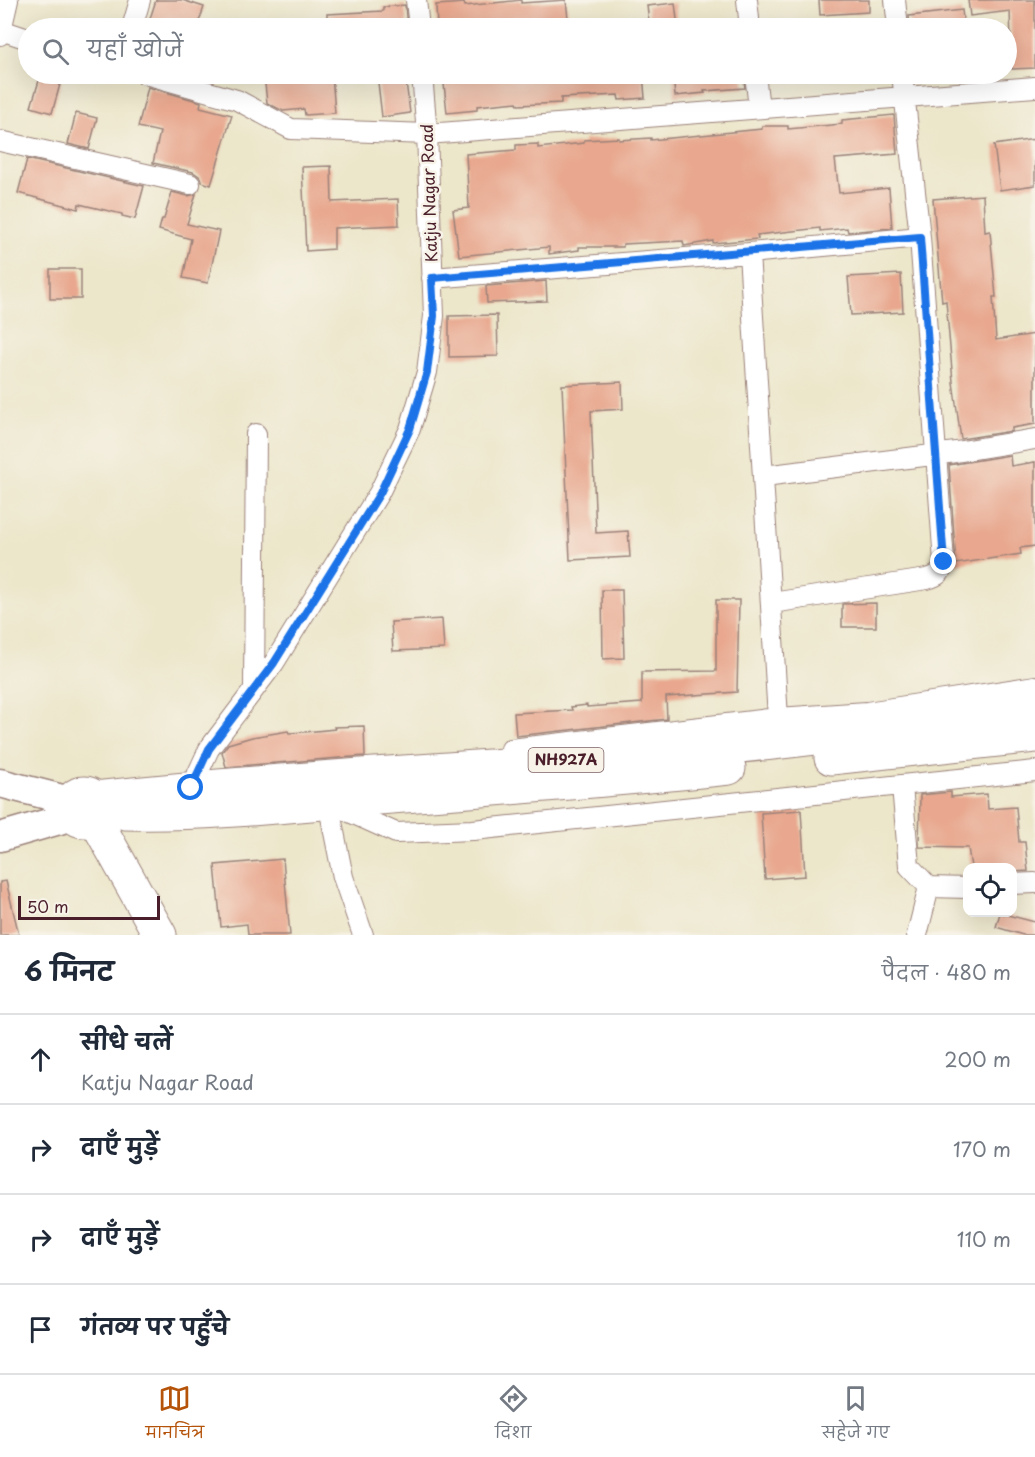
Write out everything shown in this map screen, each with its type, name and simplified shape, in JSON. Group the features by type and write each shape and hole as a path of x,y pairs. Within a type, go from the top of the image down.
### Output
{"highway":[{"name":"NH927A","path":"85,811 160,814 330,790 781,742 1035,709"},
{"name":"NH927A","path":"85,811 191,788 330,790 620,780 1035,736"},
{"path":"85,811 146,935"},
{"path":"85,811 160,935"}],"main road":[{"path":"0,783 85,811"},
{"path":"0,837 85,811"}],"street":[{"path":"8,0 1,33 18,37"},
{"path":"135,18 140,0"},
{"path":"416,0 418,18"},
{"path":"747,0 749,18"},
{"path":"895,0 897,18"},
{"path":"180,84 237,100 291,129 427,135 1035,87"},
{"name":"Katju Nagar Road","path":"191,788 209,749 274,663 380,493 410,429 427,372 434,316 423,84"},
{"path":"756,84 759,108"},
{"path":"772,603 927,579 942,572 944,562 937,454 920,237 903,84"},
{"path":"0,141 190,184"},
{"path":"432,278 920,237"},
{"path":"749,253 778,718"},
{"path":"254,689 256,435"},
{"path":"764,476 1035,439"},
{"path":"330,790 417,760 778,718 867,712 1035,686"},
{"path":"330,790 396,833 473,830 1035,771"},
{"path":"902,786 909,866 929,887 963,888"},
{"path":"330,790 343,877 363,935"},
{"path":"1017,884 1035,883"},
{"path":"916,935 929,887"}],"building":[{"path":"156,0 182,0 204,7 200,18 150,18"},
{"path":"521,0 521,3 566,0 568,18 437,18 436,5 464,3 465,6"},
{"path":"819,0 869,0 869,12 820,15"},
{"path":"968,0 1035,0 1035,68 1017,69 1017,18 1010,18 1010,11 970,16"},
{"path":"675,3 677,18 649,18 647,6"},
{"path":"405,5 406,18 327,18 327,14 383,11 383,7"},
{"path":"962,10 963,18 909,18 909,16"},
{"path":"38,84 60,84 52,113 31,107"},
{"path":"265,84 333,84 335,113 305,115 304,109 283,111 267,103"},
{"path":"378,84 406,84 410,113 382,117"},
{"path":"444,84 644,84 645,98 619,100 618,95 561,98 561,103 518,105 517,102 477,106 477,110 447,113"},
{"path":"674,84 744,84 745,88 675,96"},
{"path":"148,87 201,102 200,107 232,115 211,185 202,182 193,172 153,163 160,132 138,127"},
{"path":"76,113 97,118 89,149 68,144"},
{"path":"894,115 897,154 835,159 839,193 889,188 892,228 848,232 847,228 820,231 820,228 757,235 758,239 713,243 713,241 684,246 683,241 623,244 623,247 579,247 579,250 549,254 549,247 459,256 453,210 469,208 466,154 516,150 516,145 538,144 538,148 584,143 584,140 651,138 651,140 762,129 762,126 788,126 788,129 842,124 842,120"},
{"path":"1035,139 1035,185 1000,190 994,145"},
{"path":"27,159 144,186 135,219 79,204 78,209 18,193"},
{"path":"331,166 332,202 398,199 399,225 334,228 334,249 306,251 302,167"},
{"path":"172,192 188,196 196,194 187,224 219,231 208,283 183,278 191,239 159,230"},
{"path":"983,195 985,232 990,231 996,297 993,297 996,340 1035,334 1035,424 1012,428 1012,431 961,439 946,301 942,302 933,199"},
{"path":"50,269 81,269 81,299 50,299"},
{"path":"901,274 903,312 851,315 848,277"},
{"path":"546,281 547,301 487,303 486,286"},
{"path":"497,315 498,356 449,357 449,316"},
{"path":"622,382 623,409 591,411 596,533 628,531 630,557 570,560 562,385"},
{"path":"1010,455 1011,466 1035,462 1035,546 1020,548 1021,554 956,564 949,465"},
{"path":"602,590 622,590 624,658 603,659"},
{"path":"716,600 739,600 737,692 666,697 667,719 516,736 514,713 572,710 571,707 587,705 587,707 642,703 642,672 716,671"},
{"path":"876,603 876,627 842,627 842,604"},
{"path":"442,619 444,649 393,651 391,622"},
{"path":"364,726 365,756 226,767 222,752 228,744 252,737 288,731 289,733 305,732 335,729 334,727"},
{"path":"951,792 951,797 987,794 988,809 1016,807 1019,842 1025,842 1028,871 1017,872 1017,863 970,863 968,848 919,847 920,795"},
{"path":"801,810 805,876 765,879 761,813"},
{"path":"283,859 290,935 248,935 247,924 221,927 215,865"},
{"path":"6,881 19,935 0,935 0,882"},
{"path":"999,917 1016,917 1035,922 1035,935 1023,935 996,927"}],"route":[{"path":"191,788 209,749 274,663 380,493 410,429 427,372 434,316 432,278 920,237 944,562"}]}
